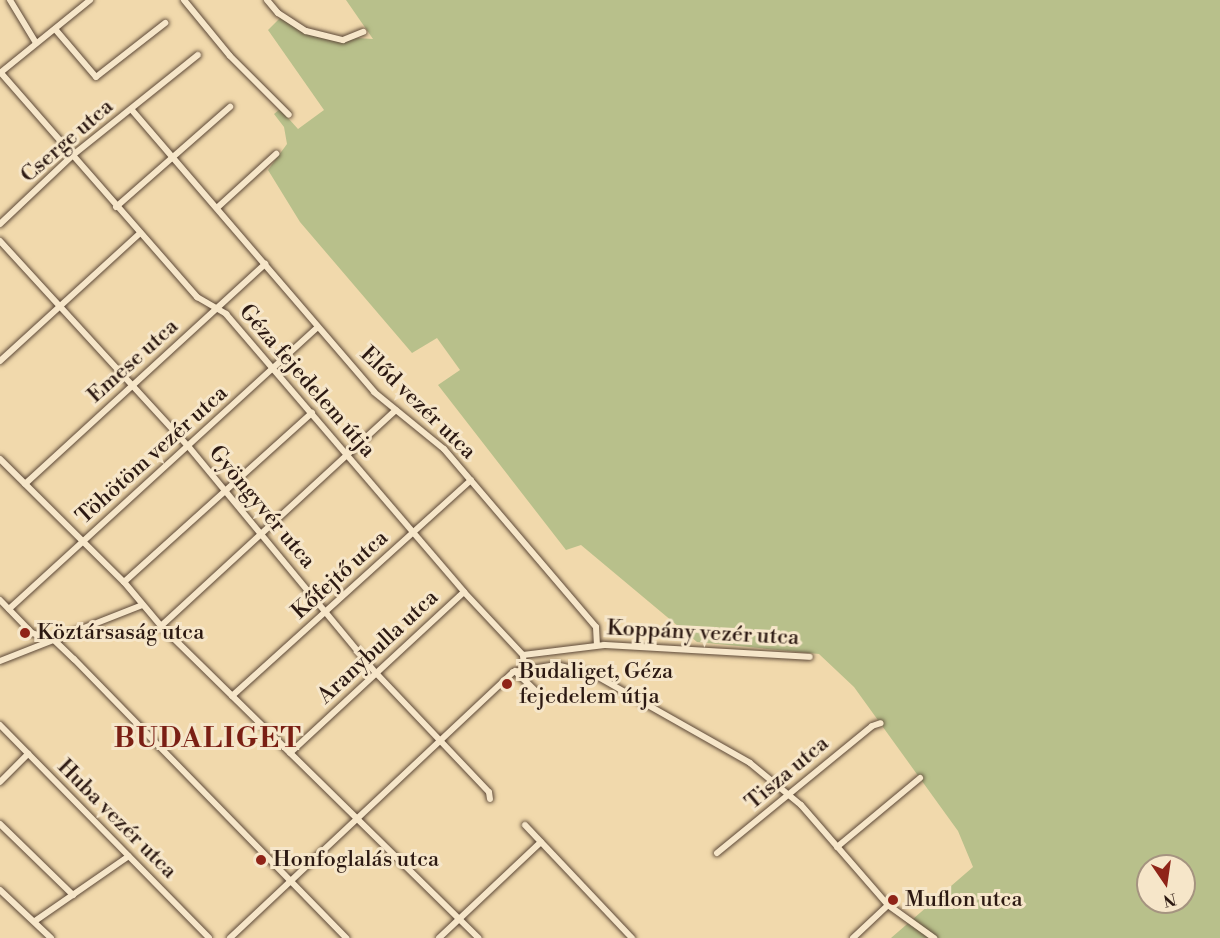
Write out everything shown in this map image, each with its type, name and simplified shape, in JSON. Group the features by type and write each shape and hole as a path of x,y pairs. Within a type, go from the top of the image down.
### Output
{"street":[{"path":"10,0 36,44"},
{"path":"0,73 90,0"},
{"path":"184,0 230,56 289,115"},
{"path":"267,0 278,13 306,31 343,40 363,32"},
{"path":"55,29 96,77 165,23"},
{"name":"Cserge utca","path":"0,224 73,155 198,55"},
{"name":"Géza fejedelem útja","path":"0,73 197,297 218,308 273,369 464,592 523,655"},
{"path":"116,207 230,107"},
{"name":"Előd vezér utca","path":"131,110 218,207 374,392 421,426 471,480 596,627 597,645"},
{"path":"218,207 276,154"},
{"path":"0,361 140,233"},
{"name":"Gyöngyvér utca","path":"0,241 188,446 376,672 489,792 490,799"},
{"name":"Emese utca","path":"25,484 265,264"},
{"name":"Töhötöm vezér utca","path":"9,609 318,327"},
{"path":"161,626 396,410"},
{"path":"124,582 312,413"},
{"path":"0,459 124,582 161,626 478,938"},
{"name":"Kőfejtő utca","path":"232,696 471,480"},
{"name":"Aranybulla utca","path":"290,753 464,592"},
{"path":"0,600 32,633 54,640 346,938"},
{"path":"0,661 142,605"},
{"name":"Koppány vezér utca","path":"523,655 576,651 597,645 810,657"},
{"path":"523,655 524,669"},
{"path":"230,938 515,671 556,665 586,671 750,763 792,795 888,905 934,938"},
{"path":"515,671 537,692"},
{"name":"Tisza utca","path":"717,853 792,795 872,726 881,723"},
{"name":"Huba vezér utca","path":"0,725 209,938"},
{"path":"0,782 28,754"},
{"path":"837,847 920,778"},
{"path":"0,824 73,896"},
{"path":"525,825 632,938"},
{"path":"439,938 541,842"},
{"path":"35,921 129,856"},
{"path":"0,890 51,938"},
{"path":"853,938 888,905"}],"green space":[{"path":"346,0 1220,0 1220,938 891,938 973,867 958,831 854,687 819,654 697,642 581,545 566,550 438,385 460,370 437,338 412,353 300,222 268,170 287,144 284,127 274,114 280,109 298,129 324,110 268,30 280,18 326,36 373,39"}],"place":[{"name":"Köztársaság utca","path":"25,633"},
{"name":"Budaliget, Géza fejedelem útja","path":"507,684"},
{"name":"Honfoglalás utca","path":"261,860"},
{"name":"Muflon utca","path":"893,900"}],"district":[{"name":"BUDALIGET","path":"208,739"}]}
